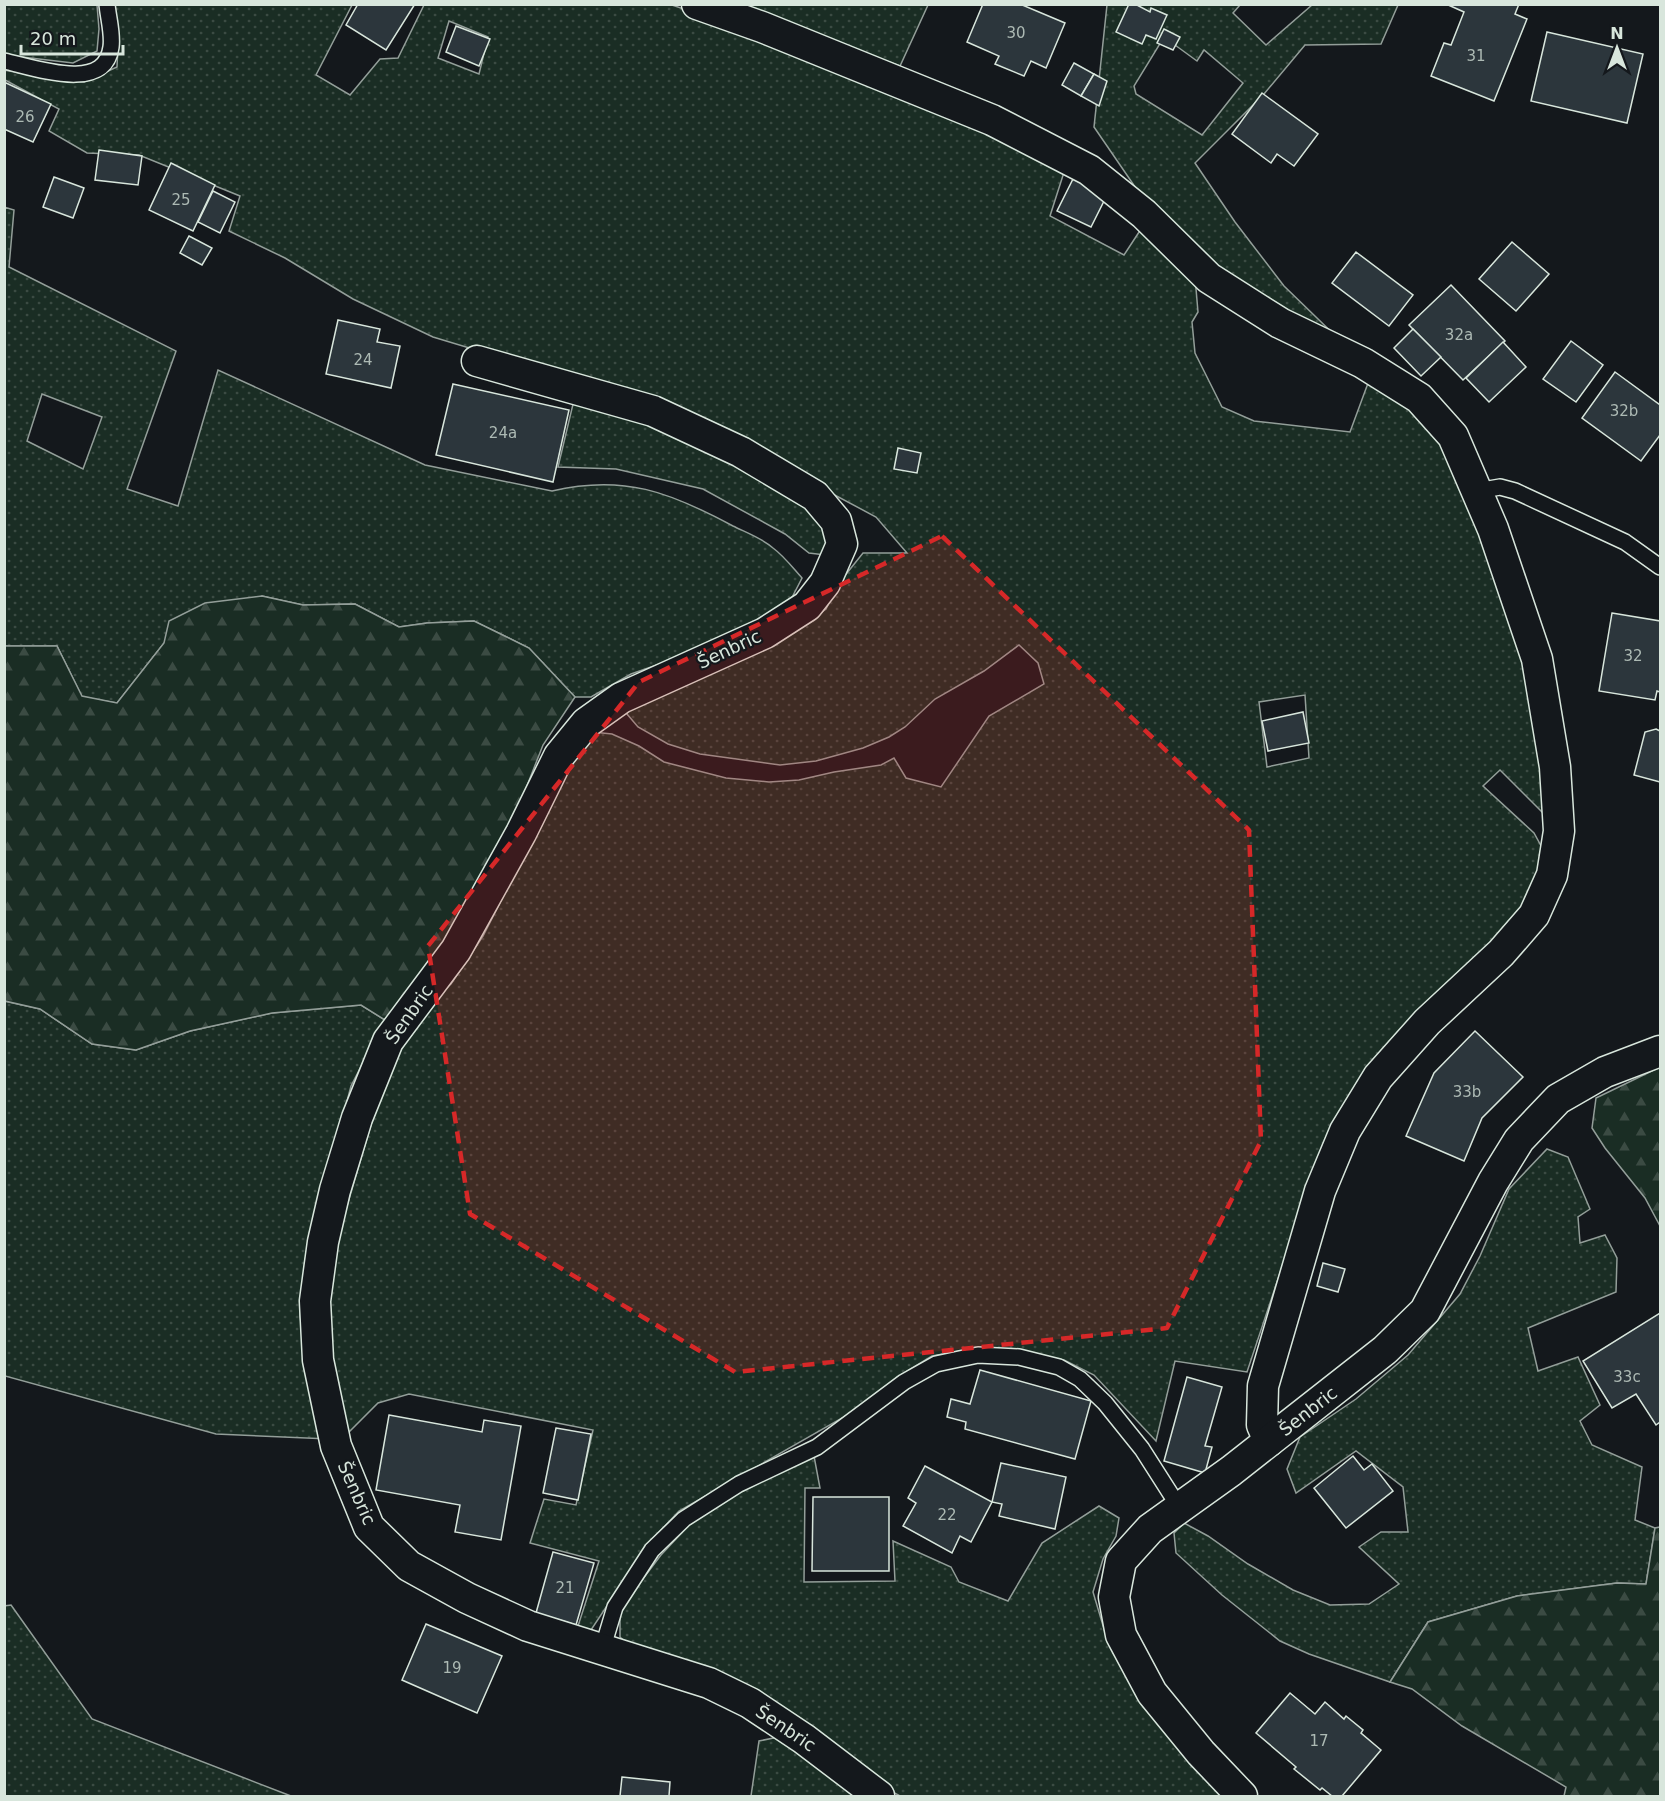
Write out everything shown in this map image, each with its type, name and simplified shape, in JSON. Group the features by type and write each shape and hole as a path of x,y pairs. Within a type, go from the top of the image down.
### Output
{"street":[{"path":"697,4 784,36 992,120 1089,170 1144,214 1209,278 1280,323 1363,363 1419,398 1453,436 1493,529 1537,659 1555,767 1559,831 1552,875 1534,915 1501,953 1427,1022 1378,1077 1345,1131 1320,1191 1263,1386 1262,1425 1269,1441"},
{"name":"Šenbric","path":"477,361 653,411 741,452 815,496 836,522 842,544 825,583 807,606 765,633 621,698 586,723 559,756 521,832 456,950 388,1041 357,1118 335,1190 323,1242 315,1301 318,1360 336,1446 369,1527 409,1566 467,1598 528,1626 709,1683 750,1704 804,1739 879,1797"},
{"name":"Šenbric","path":"1242,1797 1201,1753 1152,1693 1121,1635 1114,1597 1121,1561 1150,1529 1231,1471 1385,1350 1425,1311 1493,1182 1519,1140 1558,1100 1605,1072 1660,1051"}],"lane":[{"path":"4,61 67,75 91,73 105,62 111,47 107,4"},
{"path":"1477,491 1500,488 1515,491 1625,542 1660,567"},
{"path":"602,1650 615,1607 652,1550 684,1519 739,1484 817,1447 904,1382 936,1364 978,1355 1019,1357 1059,1367 1080,1379 1105,1403 1142,1449 1179,1507"}],"highlighted area":[{"path":"942,536 1249,830 1261,1141 1167,1328 735,1372 470,1214 428,946 639,682"}],"green space":[{"path":"5,5 97,5 99,29 97,51 73,63 5,55"},
{"path":"113,5 352,5 316,75 350,95 380,59 398,58 424,5 672,5 766,37 1066,166 1050,216 1124,255 1143,226 1195,277 1198,312 1192,322 1195,353 1222,407 1254,421 1350,432 1371,375 1445,442 1532,675 1547,817 1500,770 1483,786 1534,833 1546,855 1513,925 1428,1002 1290,1243 1247,1372 1175,1361 1156,1441 1094,1375 1064,1360 982,1347 932,1356 902,1374 858,1409 679,1511 648,1544 591,1630 577,1629 599,1561 530,1543 544,1499 576,1505 593,1430 409,1394 378,1403 348,1433 333,1373 326,1277 389,1064 414,1017 451,984 483,936 529,846 554,786 593,732 612,734 639,746 664,762 726,778 769,782 799,780 881,765 894,758 906,778 941,787 989,716 1044,684 1038,663 1019,645 984,671 935,699 905,727 889,737 863,748 816,761 780,765 700,754 668,744 638,727 627,714 630,701 797,630 826,609 839,583 863,553 907,553 876,517 814,484 519,363 433,337 353,299 285,258 229,231 240,196 139,155 87,153 49,131 59,109 5,80 4,70 84,82 117,67 118,45","holes":["449,21 488,37 479,74 438,58","1305,695 1309,758 1267,767 1259,702"]},
{"path":"732,5 928,5 900,66"},
{"path":"1107,5 1240,5 1233,13 1266,45 1312,5 1398,5 1381,44 1305,45 1264,94 1195,163 1235,222 1284,286 1350,350 1223,278 1144,200 1094,127","holes":["1164,37 1197,61 1204,50 1243,83 1202,135 1136,94 1134,86"]},
{"path":"4,207 14,210 9,267 176,351 127,489 178,506 218,370 425,465 552,491 578,486 624,486 646,489 667,496 764,541 781,555 802,578 785,611 703,649 631,674 591,697 575,697 529,648 474,621 399,627 355,604 303,605 262,596 164,643 117,703 82,697 57,646 5,646","holes":["42,394 102,417 83,469 27,441"]},
{"path":"573,404 655,419 829,520 825,555 809,553 785,534 703,489 616,469 558,467"},
{"path":"262,596 303,605 355,604 399,627 474,621 529,648 575,697 543,745 503,847 460,927 385,1020 361,1005 272,1013 190,1031 136,1050 92,1044 40,1009 5,1001 5,646 57,646 82,696 117,703 164,643 169,621 205,603"},
{"path":"4,1001 40,1009 92,1044 136,1050 190,1031 272,1013 361,1005 385,1020 351,1086 305,1260 300,1315 305,1355 329,1439 216,1434 5,1376"},
{"path":"1660,1067 1660,1226 1645,1198 1592,1128 1596,1098"},
{"path":"1547,1149 1568,1157 1590,1209 1578,1217 1580,1243 1605,1235 1617,1258 1616,1292 1528,1328 1538,1371 1578,1357 1600,1405 1580,1421 1592,1445 1642,1467 1635,1520 1655,1528 1646,1584 1617,1583 1517,1596 1428,1622 1390,1682 1309,1654 1280,1641 1222,1595 1176,1553 1174,1533 1184,1523 1293,1590 1330,1605 1369,1604 1399,1584 1359,1547 1381,1532 1408,1532 1403,1487 1356,1451 1296,1493 1287,1469 1300,1437 1356,1399 1408,1355 1460,1294 1480,1256 1509,1189"},
{"path":"814,1456 820,1488 805,1488 804,1582 895,1581 893,1541 951,1567 959,1582 1008,1601 1042,1543 1099,1506 1119,1518 1116,1536 1103,1559 1093,1592 1107,1639 1141,1701 1228,1796 900,1796 635,1651 620,1637 620,1609 661,1555 690,1524 742,1486"},
{"path":"1660,1527 1660,1796 1564,1796 1566,1787 1462,1726 1412,1689 1390,1682 1428,1622 1517,1596 1617,1583 1646,1584 1655,1528"},
{"path":"11,1605 92,1719 291,1796 5,1796 4,1606"},
{"path":"783,1736 865,1796 751,1796 759,1741"}],"building":[{"path":"358,4 415,4 386,50 346,25"},
{"path":"983,4 1020,4 1065,23 1046,68 1031,61 1024,76 995,64 999,56 967,42"},
{"path":"1129,4 1135,4 1150,12 1151,8 1167,15 1156,39 1146,35 1142,44 1116,32"},
{"path":"1446,4 1519,4 1515,14 1527,19 1494,101 1431,76 1444,43 1451,45 1464,12"},
{"path":"456,26 490,39 479,66 446,52"},
{"path":"1164,29 1180,37 1173,50 1157,43"},
{"path":"1547,32 1643,54 1627,123 1531,101"},
{"path":"1074,63 1094,74 1081,96 1062,85"},
{"path":"1094,74 1107,81 1099,106 1081,96"},
{"path":"4,82 51,104 33,142 4,129"},
{"path":"1262,93 1318,134 1294,166 1277,154 1271,163 1232,134"},
{"path":"99,150 142,156 138,185 95,180"},
{"path":"171,163 215,185 193,231 149,210"},
{"path":"54,177 84,188 73,218 43,207"},
{"path":"1073,179 1107,195 1091,227 1057,211"},
{"path":"213,191 235,202 220,233 198,222"},
{"path":"189,236 212,248 202,265 180,253"},
{"path":"1512,242 1549,274 1516,311 1479,279"},
{"path":"1356,252 1413,295 1389,326 1332,283"},
{"path":"1451,285 1505,341 1463,380 1409,325"},
{"path":"338,320 380,329 377,342 400,346 391,388 326,374"},
{"path":"1413,329 1441,357 1421,376 1394,348"},
{"path":"1571,341 1603,365 1576,402 1543,379"},
{"path":"1503,342 1526,367 1489,402 1466,378"},
{"path":"1615,372 1660,405 1660,435 1641,461 1582,418"},
{"path":"453,384 569,410 553,482 436,455"},
{"path":"898,448 921,453 917,473 894,469"},
{"path":"1612,613 1660,621 1660,692 1657,691 1655,700 1599,691"},
{"path":"1303,712 1309,743 1268,751 1262,721"},
{"path":"1656,729 1660,731 1660,782 1634,775 1645,732"},
{"path":"1475,1031 1523,1077 1482,1118 1464,1161 1406,1136 1434,1073"},
{"path":"1323,1263 1345,1269 1338,1292 1317,1286"},
{"path":"1660,1313 1660,1422 1656,1425 1636,1394 1612,1408 1583,1361"},
{"path":"980,1370 1091,1401 1075,1459 965,1429 966,1422 947,1417 951,1399 970,1404"},
{"path":"1187,1377 1222,1387 1205,1446 1212,1447 1205,1473 1164,1461"},
{"path":"389,1415 482,1432 484,1420 521,1426 501,1540 455,1532 460,1505 376,1490"},
{"path":"556,1428 591,1434 578,1500 543,1493"},
{"path":"1353,1456 1364,1470 1372,1464 1393,1491 1346,1528 1314,1488"},
{"path":"1001,1463 1066,1477 1055,1529 999,1516 1002,1504 992,1502"},
{"path":"925,1466 992,1502 971,1542 960,1536 952,1553 903,1526 916,1503 908,1498"},
{"path":"813,1497 889,1497 889,1571 812,1571"},
{"path":"553,1552 594,1563 576,1625 536,1613"},
{"path":"426,1624 502,1656 477,1713 402,1680"},
{"path":"1290,1693 1315,1714 1325,1702 1344,1719 1346,1716 1363,1730 1361,1733 1381,1750 1342,1796 1332,1796 1322,1788 1320,1790 1256,1733"},
{"path":"622,1777 670,1782 669,1796 620,1796"}]}
